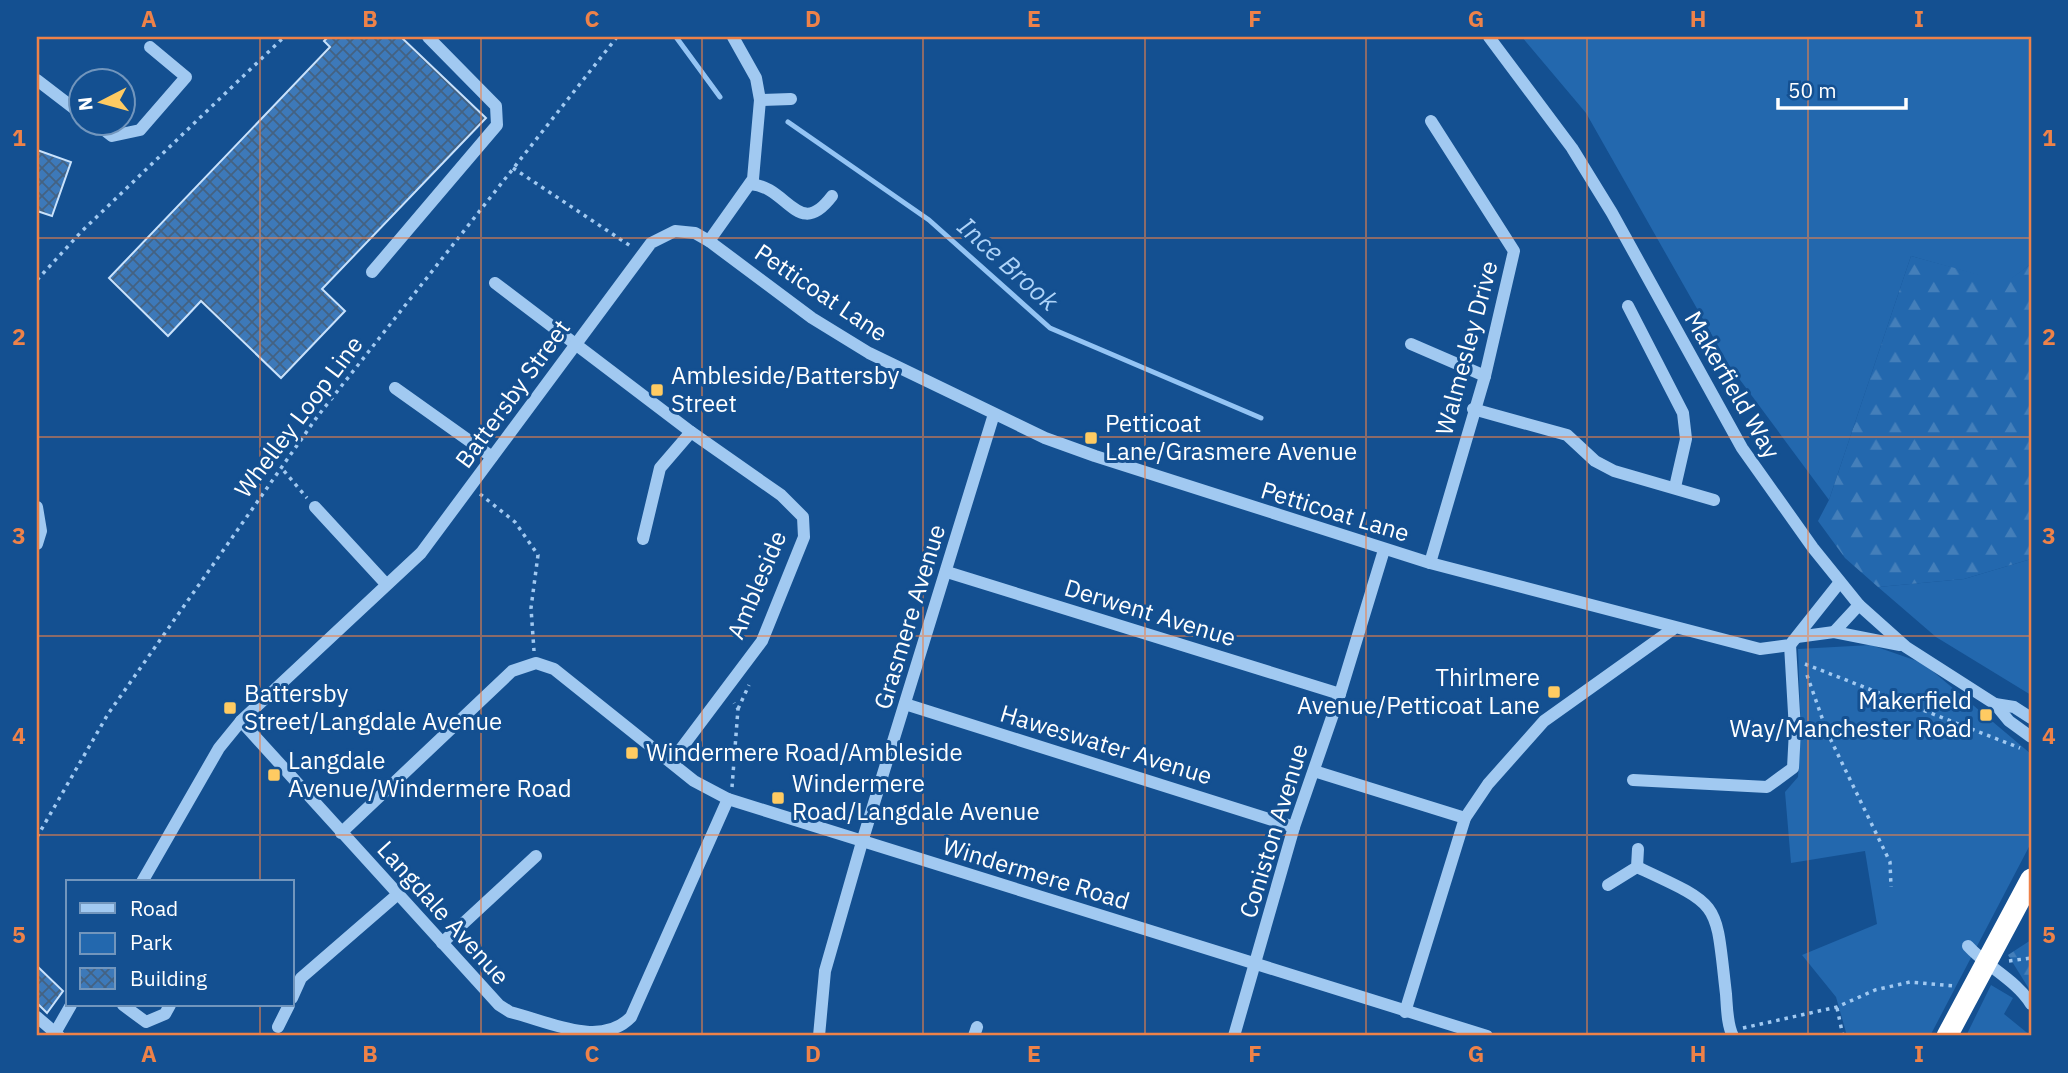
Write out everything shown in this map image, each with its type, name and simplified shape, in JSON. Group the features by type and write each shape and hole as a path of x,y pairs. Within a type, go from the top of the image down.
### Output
{"highway":[{"path":"1947,1036 2031,879"}],"street":[{"path":"372,272 497,125 496,106 428,37"},
{"path":"709,241 753,179 760,100 756,78 733,37"},
{"name":"Makerfield Way","path":"1489,37 1535,95 1599,191 1741,448 1777,501 1859,605 1906,647 1995,704 2009,721 2031,737"},
{"path":"136,131 141,130 186,77 150,47"},
{"path":"37,80 66,102"},
{"path":"760,100 791,99"},
{"name":"Walmesley Drive","path":"1430,563 1485,376 1514,251 1431,121"},
{"path":"750,184 763,184 798,213 808,215 821,211 832,196"},
{"name":"Petticoat Lane","path":"675,231 685,230 709,241 812,318 869,353 1045,438 1095,456 1384,550 1673,629 1760,649 1834,632 1906,647"},
{"name":"Battersby Street","path":"143,880 219,748 241,722 421,553 643,253 662,235 675,231"},
{"name":"Ambleside","path":"495,284 691,432 781,495 803,517 804,537 762,641 671,761"},
{"path":"1628,306 1683,413 1686,439 1675,487"},
{"path":"1410,344 1485,376"},
{"path":"395,388 492,457"},
{"path":"1474,409 1567,436 1595,461 1614,471 1714,500"},
{"name":"Grasmere Avenue","path":"819,1036 825,971 994,414"},
{"path":"643,539 660,468 691,432"},
{"path":"37,507 41,531 37,544"},
{"path":"315,507 386,584"},
{"name":"Coniston Avenue","path":"1234,1036 1294,827 1340,694 1384,550"},
{"name":"Derwent Avenue","path":"947,572 1340,694"},
{"path":"1633,780 1768,788 1793,768 1794,641 1840,582"},
{"path":"1834,632 1859,605"},
{"path":"1405,1012 1465,818 1505,764 1544,722 1673,629"},
{"path":"341,833 512,671 536,663"},
{"name":"Windermere Road","path":"536,663 554,669 695,781 728,799 1487,1036"},
{"name":"Haweswater Avenue","path":"905,704 1294,827"},
{"name":"Makerfield Way","path":"1995,704 2014,707 2031,718"},
{"name":"Langdale Avenue","path":"241,722 489,996 510,1012 595,1034 616,1030 631,1017 728,799"},
{"path":"1314,771 1465,818"},
{"path":"1637,867 1638,849"},
{"path":"442,943 536,856"},
{"path":"1608,885 1637,867"},
{"path":"1637,867 1697,895 1711,909 1718,928 1729,1034"},
{"path":"294,994 302,978 397,894"},
{"path":"1968,946 1984,964 2023,992 2031,1004"},
{"path":"37,1017 57,1035 71,1006"},
{"path":"123,1006 146,1022 164,1014 169,1006"},
{"path":"278,1027 288,1006"}],"path":[{"path":"37,280 82,231 284,37"},
{"name":"Whelley Loop Line","path":"37,837 108,714 317,417 617,37"},
{"path":"513,168 643,253"},
{"path":"284,471 295,483"},
{"path":"471,486 515,522 538,555 531,608 536,663"},
{"path":"1891,887 1890,862 1827,732 1803,663 2031,752"},
{"path":"724,690 738,709 734,782 728,799"},
{"path":"1729,1034 1837,1007 1875,990 1910,982 1951,984 1970,992"},
{"path":"1837,1007 1843,1036"}],"green space":[{"path":"1522,37 2031,37 2031,264 2006,283 1911,256 1829,500 1729,365 1586,113"},
{"path":"1911,256 2006,282 2031,264 2031,559 1964,579 1878,587 1845,558 1818,521 1829,500"},
{"path":"2031,559 2031,695 1936,637 1878,587 1964,579"},
{"path":"1871,645 1923,663 2031,754 2031,843 1930,1036 1847,1036 1836,997 1802,955 1877,924 1865,851 1791,863 1785,792 1798,777 1801,732 1798,649"},
{"path":"2031,940 2031,992 2008,955"},
{"path":"1991,985 2013,998 2004,1014 2031,1036 1966,1036"}],"building":[{"path":"328,37 401,37 486,118 322,289 345,311 281,378 201,301 168,336 109,278 330,47 324,41"},
{"path":"37,150 71,162 52,216 37,211"},
{"path":"37,966 63,991 47,1013 37,1003"}],"waterway":[{"name":"Ince Brook","path":"676,37 720,97"},
{"name":"Ince Brook","path":"788,122 929,220 1050,328 1261,418"}],"place":[{"name":"Ambleside/Battersby Street","path":"657,390"},
{"name":"Petticoat Lane/Grasmere Avenue","path":"1091,438"},
{"name":"Thirlmere Avenue/Petticoat Lane","path":"1554,692"},
{"name":"Battersby Street/Langdale Avenue","path":"230,708"},
{"name":"Makerfield Way/Manchester Road","path":"1986,715"},
{"name":"Windermere Road/Ambleside","path":"632,753"},
{"name":"Langdale Avenue/Windermere Road","path":"274,775"},
{"name":"Windermere Road/Langdale Avenue","path":"778,798"}]}
